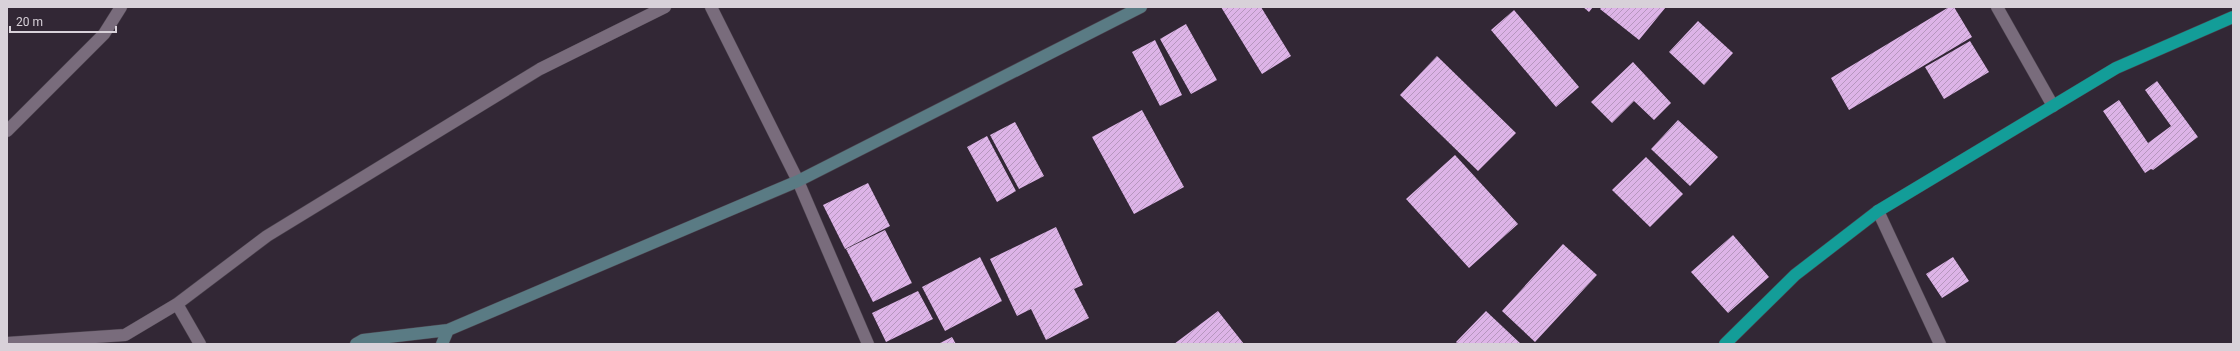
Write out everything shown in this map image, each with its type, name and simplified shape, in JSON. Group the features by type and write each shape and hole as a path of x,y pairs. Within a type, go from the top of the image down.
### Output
{"highway":[{"path":"1725,344 1795,275 1878,211 2116,68 2233,17"}],"street":[{"path":"7,131 104,34 121,7"},
{"path":"7,343 125,334 177,304 267,236 540,69 665,7"},
{"path":"710,7 798,181 868,344"},
{"path":"356,344 363,340 448,330 798,181 1141,7"},
{"path":"1997,7 2053,106"},
{"path":"1878,211 1940,344"},
{"path":"177,304 200,344"},
{"path":"442,344 448,330"}],"building":[{"path":"1221,7 1261,7 1291,56 1262,74"},
{"path":"1583,7 1593,7 1589,12"},
{"path":"1602,7 1666,7 1639,40 1600,9"},
{"path":"1949,7 1954,7 1972,37 1849,110 1831,78"},
{"path":"1514,10 1579,87 1556,107 1491,30"},
{"path":"1698,21 1733,53 1704,85 1669,52"},
{"path":"1186,24 1217,80 1191,94 1160,39"},
{"path":"1155,40 1182,95 1160,106 1132,52"},
{"path":"1970,41 1989,72 1944,99 1925,67"},
{"path":"1437,56 1516,133 1478,171 1400,95"},
{"path":"1633,62 1671,103 1654,120 1634,101 1612,123 1591,102"},
{"path":"2157,81 2198,137 2153,170 2151,169 2145,173 2103,111 2119,100 2148,143 2171,126 2145,90"},
{"path":"1142,110 1184,187 1134,214 1092,137"},
{"path":"1678,120 1718,157 1690,186 1651,149"},
{"path":"1015,122 1044,176 1019,189 990,135"},
{"path":"987,136 1016,191 997,202 967,147"},
{"path":"1455,155 1518,224 1469,268 1406,199"},
{"path":"1646,157 1683,194 1650,227 1612,190"},
{"path":"868,183 890,226 845,249 823,205"},
{"path":"1056,227 1083,285 1074,289 1089,318 1046,340 1031,309 1017,316 990,259"},
{"path":"885,230 912,283 873,302 846,249"},
{"path":"1733,235 1769,277 1728,313 1691,272"},
{"path":"1563,244 1597,275 1535,342 1502,311"},
{"path":"980,257 1002,301 945,331 922,287"},
{"path":"1953,257 1969,281 1942,298 1926,274"},
{"path":"918,291 933,319 886,342 872,313"},
{"path":"1218,311 1244,344 1174,344"},
{"path":"1486,311 1521,344 1458,344 1456,342"},
{"path":"952,337 956,344 938,344"}]}
